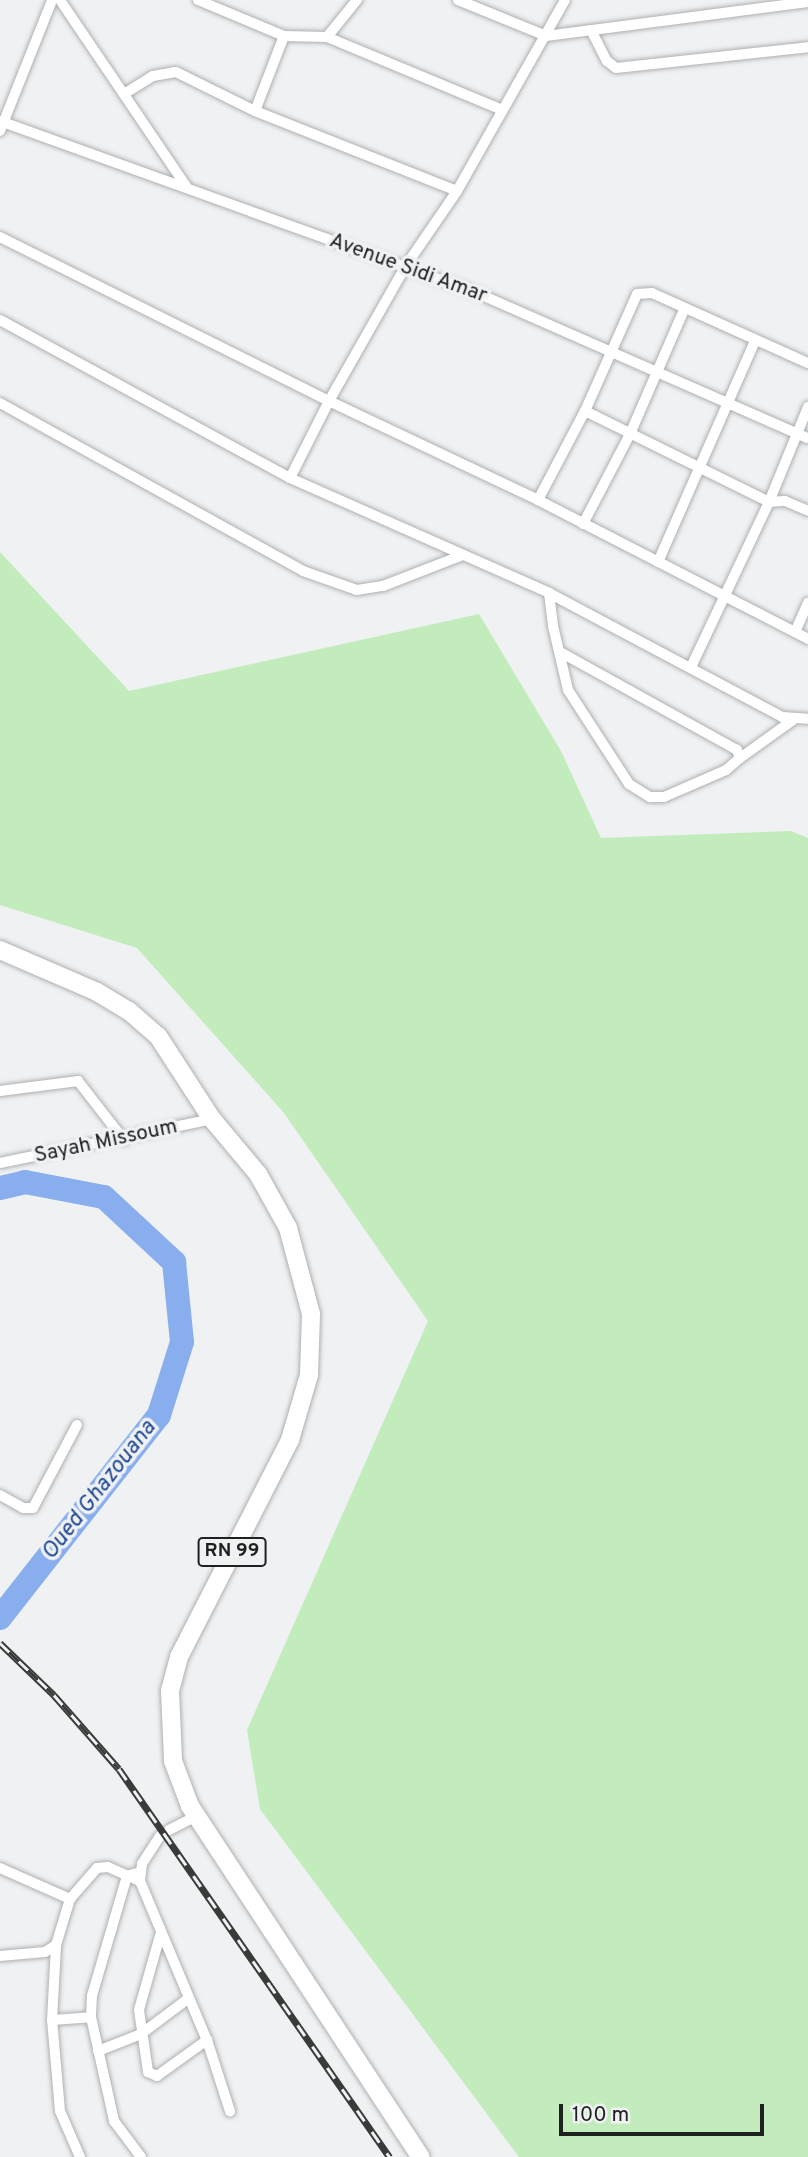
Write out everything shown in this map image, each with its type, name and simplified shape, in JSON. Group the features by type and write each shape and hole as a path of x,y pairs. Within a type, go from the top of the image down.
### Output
{"main road":[{"name":"RN 99","path":"0,950 130,1011 158,1037 212,1119 257,1174 288,1228 311,1314 309,1375 289,1440 176,1668 169,1726 173,1761 183,1794 421,2157"},
{"name":"RN 99","path":"0,958 61,978"}],"street":[{"path":"1,124 52,0"},
{"path":"60,0 186,186"},
{"path":"198,0 284,36 327,37 502,110"},
{"path":"327,37 357,0"},
{"path":"458,0 546,36 808,2"},
{"path":"290,478 329,401 405,267 457,191 565,0"},
{"path":"591,30 607,61 616,68 808,47"},
{"path":"255,111 284,36"},
{"path":"124,94 163,72 176,72 255,111 457,191"},
{"name":"Avenue Sidi Amar","path":"1,124 186,186 477,293 656,375 729,402 803,435"},
{"path":"0,237 329,401 538,500 808,639"},
{"path":"538,500 585,411 638,294 652,293 684,310 808,363"},
{"path":"583,524 630,434 684,310"},
{"path":"0,320 290,478 549,593 793,720 808,719"},
{"path":"658,562 755,341"},
{"path":"0,403 303,571 357,590 383,586 463,555"},
{"path":"691,667 803,435 808,407"},
{"path":"585,411 769,502 785,501 808,511"},
{"path":"549,593 560,652 576,705 619,775 639,792 664,797 726,770 793,720"},
{"path":"795,632 808,603"},
{"path":"560,652 737,750 740,758"},
{"path":"0,1091 78,1081 124,1140"},
{"name":"Sayah Missoum","path":"0,1163 124,1140 212,1119"},
{"path":"0,1495 23,1508 33,1508 77,1424"},
{"path":"197,1816 164,1833 140,1877 160,1932 207,2040 230,2110"},
{"path":"0,1868 70,1899"},
{"path":"80,2157 60,2110 51,2020 56,1945 70,1899 97,1868 140,1877"},
{"path":"127,1876 92,1996 91,2017 114,2121 142,2157"},
{"path":"160,1932 139,2010 148,2072 153,2076 207,2040"},
{"path":"0,1956 45,1952 56,1945"},
{"path":"98,2051 141,2034 189,1998"},
{"path":"51,2020 91,2017"}],"green space":[{"path":"0,552 129,691 479,614 561,751 601,838 791,831 808,838 808,2157 519,2157 260,1809 247,1730 428,1321 284,1113 137,948 0,905"}],"waterway":[{"name":"Oued Ghazouana","path":"0,1188 25,1182 104,1197 174,1262 182,1342 159,1415 0,1618"}],"railway":[{"path":"0,1643 54,1695 119,1769 390,2157"}]}
